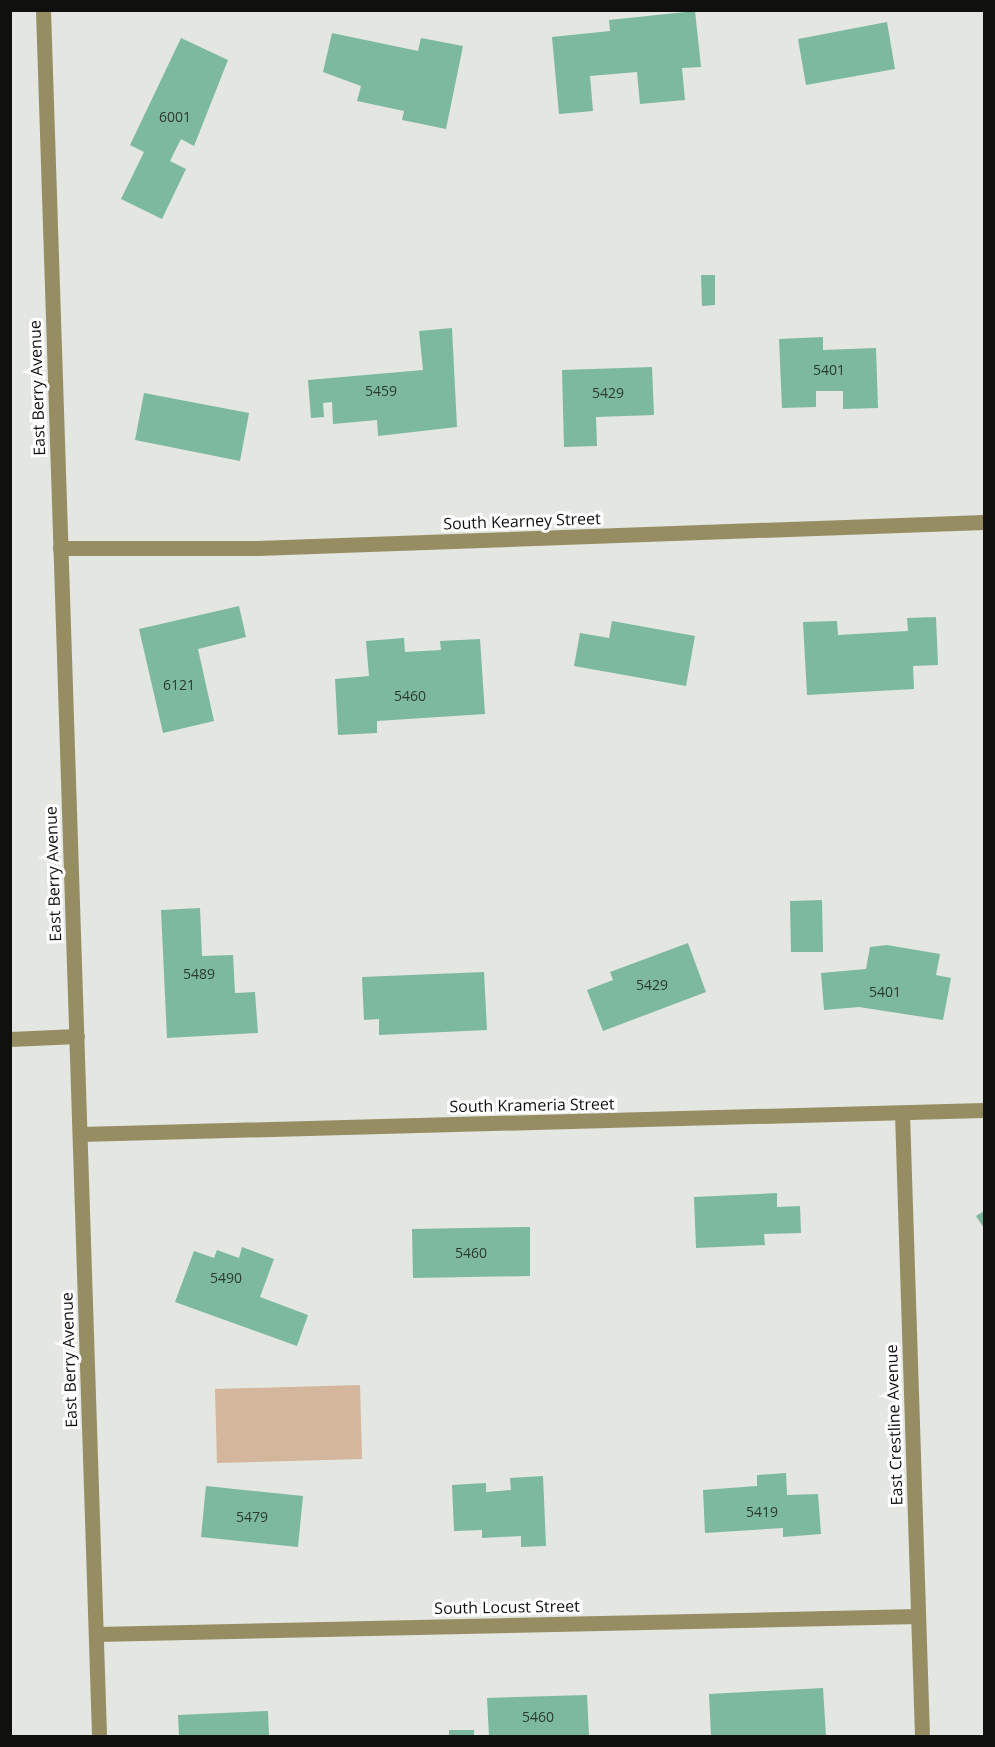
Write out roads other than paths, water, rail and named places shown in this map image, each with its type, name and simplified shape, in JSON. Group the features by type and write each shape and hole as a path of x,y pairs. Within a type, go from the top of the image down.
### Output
{"street":[{"name":"East Berry Avenue","path":"43,10 99,1737"},
{"name":"South Kearney Street","path":"60,548 268,548 984,522"},
{"path":"10,1039 77,1036"},
{"name":"South Krameria Street","path":"80,1134 984,1110"},
{"name":"East Crestline Avenue","path":"902,1113 922,1737"},
{"name":"South Locust Street","path":"96,1634 918,1616"}]}
